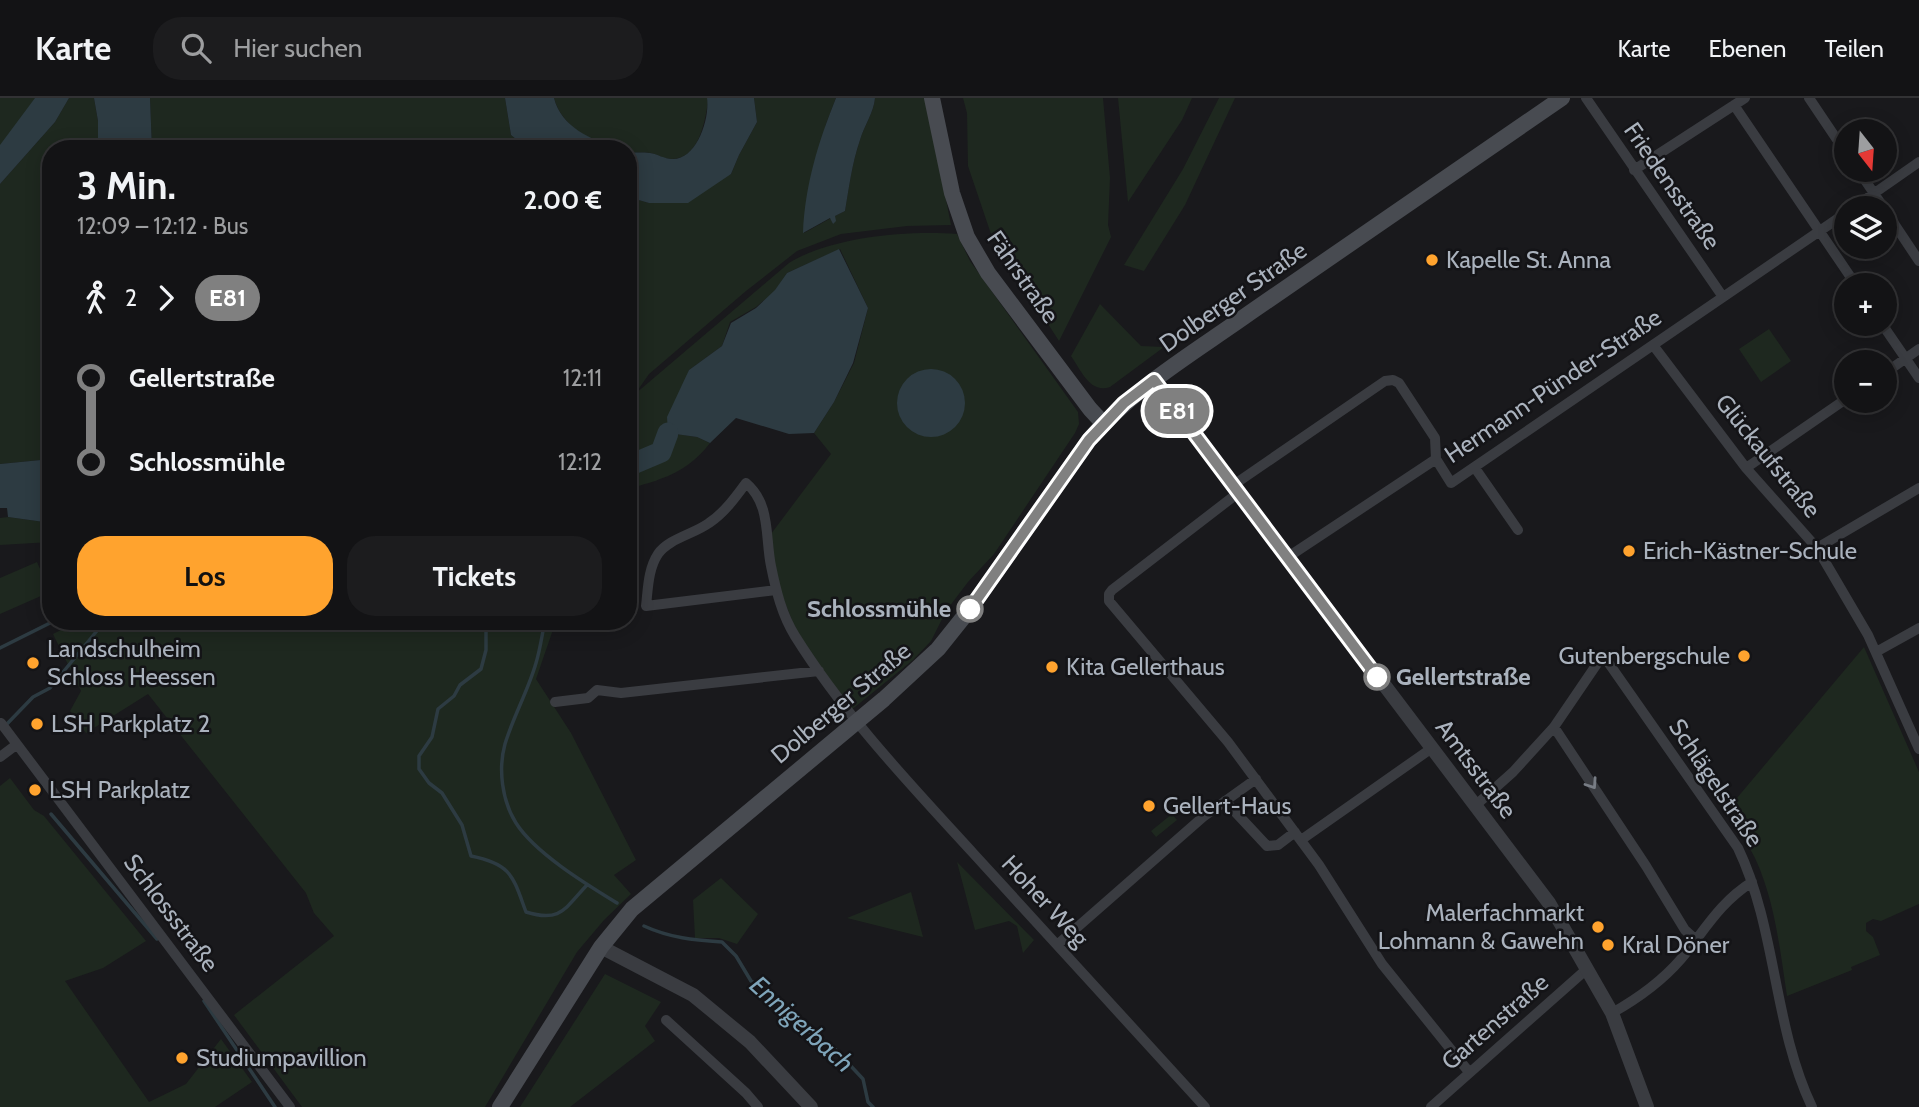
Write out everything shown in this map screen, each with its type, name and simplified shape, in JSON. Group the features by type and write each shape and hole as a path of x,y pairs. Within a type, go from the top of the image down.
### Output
{"main road":[{"name":"Fährstraße","path":"932,98 952,193 967,237 1006,297 1103,423"},
{"name":"Dolberger Straße","path":"500,1107 601,947 632,909 927,660 947,638 1103,423 1154,380 1375,224 1562,98"}],"street":[{"name":"Friedensstraße","path":"1586,98 1723,297"},
{"path":"1634,170 1745,98"},
{"path":"1809,98 1834,135"},
{"path":"1734,105 1848,273"},
{"path":"1870,196 1919,162"},
{"path":"1866,182 1876,196"},
{"name":"Hermann-Pünder-Straße","path":"1288,557 1436,459 1451,483 1834,221"},
{"path":"1897,228 1919,261"},
{"path":"1890,336 1919,378"},
{"name":"Glückaufstraße","path":"1653,345 1746,468 1817,548 1842,587 1876,652 1919,749"},
{"path":"1897,364 1919,349"},
{"name":"Amtsstraße","path":"1154,380 1549,903 1612,1013 1647,1107"},
{"path":"1436,459 1435,438 1399,383 1393,380 1385,381 1235,489 1112,590 1108,598 1121,618 1228,742 1298,836 1382,964 1469,1072"},
{"path":"1746,468 1834,407"},
{"path":"1475,468 1518,530"},
{"name":"Hoher Weg","path":"776,590 646,606 654,561 660,550 710,523 746,484 762,502 776,590 783,614 856,722 1205,1107"},
{"path":"1817,548 1919,488"},
{"path":"1876,652 1919,628"},
{"name":"Schlägelstraße","path":"1554,727 1603,656 1738,848 1761,908 1790,1050 1812,1107"},
{"path":"555,702 588,698 597,690 621,693 819,670"},
{"name":"Schlossstraße","path":"1,723 290,1107"},
{"path":"1476,805 1513,772 1554,727 1685,930 1695,939"},
{"path":"0,757 16,745"},
{"path":"1225,801 1267,846 1278,845 1298,836 1432,748"},
{"path":"1057,945 1152,860 1256,779"},
{"path":"1612,1013 1657,983 1681,959 1722,905 1752,882"},
{"path":"601,947 693,995 750,1042 811,1107"},
{"name":"Gartenstraße","path":"1431,1107 1588,968"},
{"path":"666,1020 758,1107"}],"green space":[{"path":"0,98 45,98 0,157"},
{"path":"69,98 94,98 98,140 42,140 42,460 0,464 0,184 55,122"},
{"path":"150,98 505,98 511,135 517,140 152,140"},
{"path":"554,98 707,98 708,102 699,138 694,146 689,153 672,159 637,152 637,140 592,140 573,127 558,109"},
{"path":"754,98 836,98 826,124 804,233 831,218 833,224 835,216 845,211 855,157 875,98 926,98 951,225 907,226 841,234 797,251 649,374 637,391 637,200 649,203 731,174 757,122"},
{"path":"963,98 1103,98 1110,178 1108,225 1111,237 1059,341 992,237 968,166 967,113"},
{"path":"1118,98 1192,98 1182,120 1128,202"},
{"path":"1219,98 1235,98 1185,205 1144,271 1124,265 1183,169"},
{"path":"916,233 957,234 970,261 1078,412 1079,424 1075,433 994,554 946,611 931,641 913,660 850,711 797,634 772,568 771,534 831,454 814,433 854,363 868,308 840,249 787,273 775,291 756,307 730,322 722,346 689,370 669,433 697,437 710,443 694,460 668,476 637,487 637,392 789,263 826,247 870,237"},
{"path":"1100,304 1141,346 1164,347 1110,387 1103,388 1087,379 1071,356"},
{"path":"1769,329 1791,361 1761,382 1739,349"},
{"path":"0,518 42,522 42,543 0,545"},
{"path":"37,562 42,574 42,596 0,614 0,578"},
{"path":"61,630 553,630 536,679 571,733 636,860 614,875 631,894 577,952 485,1107 302,1107 234,1015 334,936 314,913 306,893 148,694 86,733 70,711 81,691 53,634"},
{"path":"1864,647 1919,772 1919,904 1881,921 1873,919 1866,923 1866,931 1873,937 1880,955 1851,967 1852,970 1787,996 1776,926 1762,874 1726,811"},
{"path":"10,778 146,941 103,968 65,981 149,1102 186,1084 221,1039 252,1082 215,1107 0,1107 0,786"},
{"path":"1172,814 1177,820 1156,837 1151,831"},
{"path":"957,862 1034,940 1023,953 1017,926 1009,921 975,930"},
{"path":"721,878 758,914 737,944 719,938 695,938 693,900"},
{"path":"911,892 923,937 847,918"},
{"path":"605,974 661,1002 645,1026 655,1041 570,1107 520,1107"}],"shaded area":[{"path":"35,98 69,98 55,122 0,184 0,145"},
{"path":"94,98 150,98 152,140 98,140"},
{"path":"505,98 554,98 563,117 570,124 596,140 517,140 511,135"},
{"path":"707,98 754,98 757,122 731,174 688,203 649,203 637,200 637,152 672,159 688,153 700,136"},
{"path":"836,98 875,98 855,158 845,211 835,216 836,221 833,224 830,218 803,233 806,198 814,164"},
{"path":"839,249 868,308 853,363 834,402 814,433 789,434 736,418 710,443 697,437 668,433 667,417 689,370 722,346 731,323 756,308 775,290 787,273"},
{"path":"931,369 944,372 955,379 962,390 965,403 962,416 955,427 944,434 931,437 918,434 907,427 900,416 897,403 900,390 907,379 918,372"},
{"path":"42,460 42,522 8,517 7,508 0,508 0,464"}],"waterway":[{"path":"637,462 661,452 668,433"},
{"path":"0,648 42,627"},
{"path":"4,727 33,697 50,688 98,630"},
{"name":"Ennigerbach","path":"543,630 533,673 505,744 502,764 507,805 516,823 535,845 562,867 617,903"},
{"path":"486,632 486,650 481,669 460,685 454,696 438,709 432,737 419,756 419,769 429,783 442,793 462,825 471,856 495,863 509,874 526,912 547,916 555,914 567,907 587,885"},
{"path":"51,814 157,939"},
{"name":"Ennigerbach","path":"644,926 673,936 722,942 736,956 751,981 772,993 784,1011 800,1027 833,1047 863,1079 868,1102 873,1107"},
{"path":"204,1001 275,1107"}],"bus line":[{"name":"E81","path":"970,609 1089,440 1124,403 1154,380 1377,677"}],"place":[{"name":"Kapelle St. Anna","path":"1432,260"},
{"name":"Erich-Kästner-Schule","path":"1629,551"},
{"name":"Schlossmühle","path":"970,609"},
{"name":"Gutenbergschule","path":"1744,656"},
{"name":"Landschulheim Schloss Heessen","path":"33,663"},
{"name":"Kita Gellerthaus","path":"1052,667"},
{"name":"Gellertstraße","path":"1377,677"},
{"name":"LSH Parkplatz 2","path":"37,724"},
{"name":"LSH Parkplatz","path":"35,790"},
{"name":"Gellert-Haus","path":"1149,806"},
{"name":"Malerfachmarkt Lohmann & Gawehn","path":"1598,927"},
{"name":"Kral Döner","path":"1608,945"},
{"name":"Studiumpavillion","path":"182,1058"}]}
